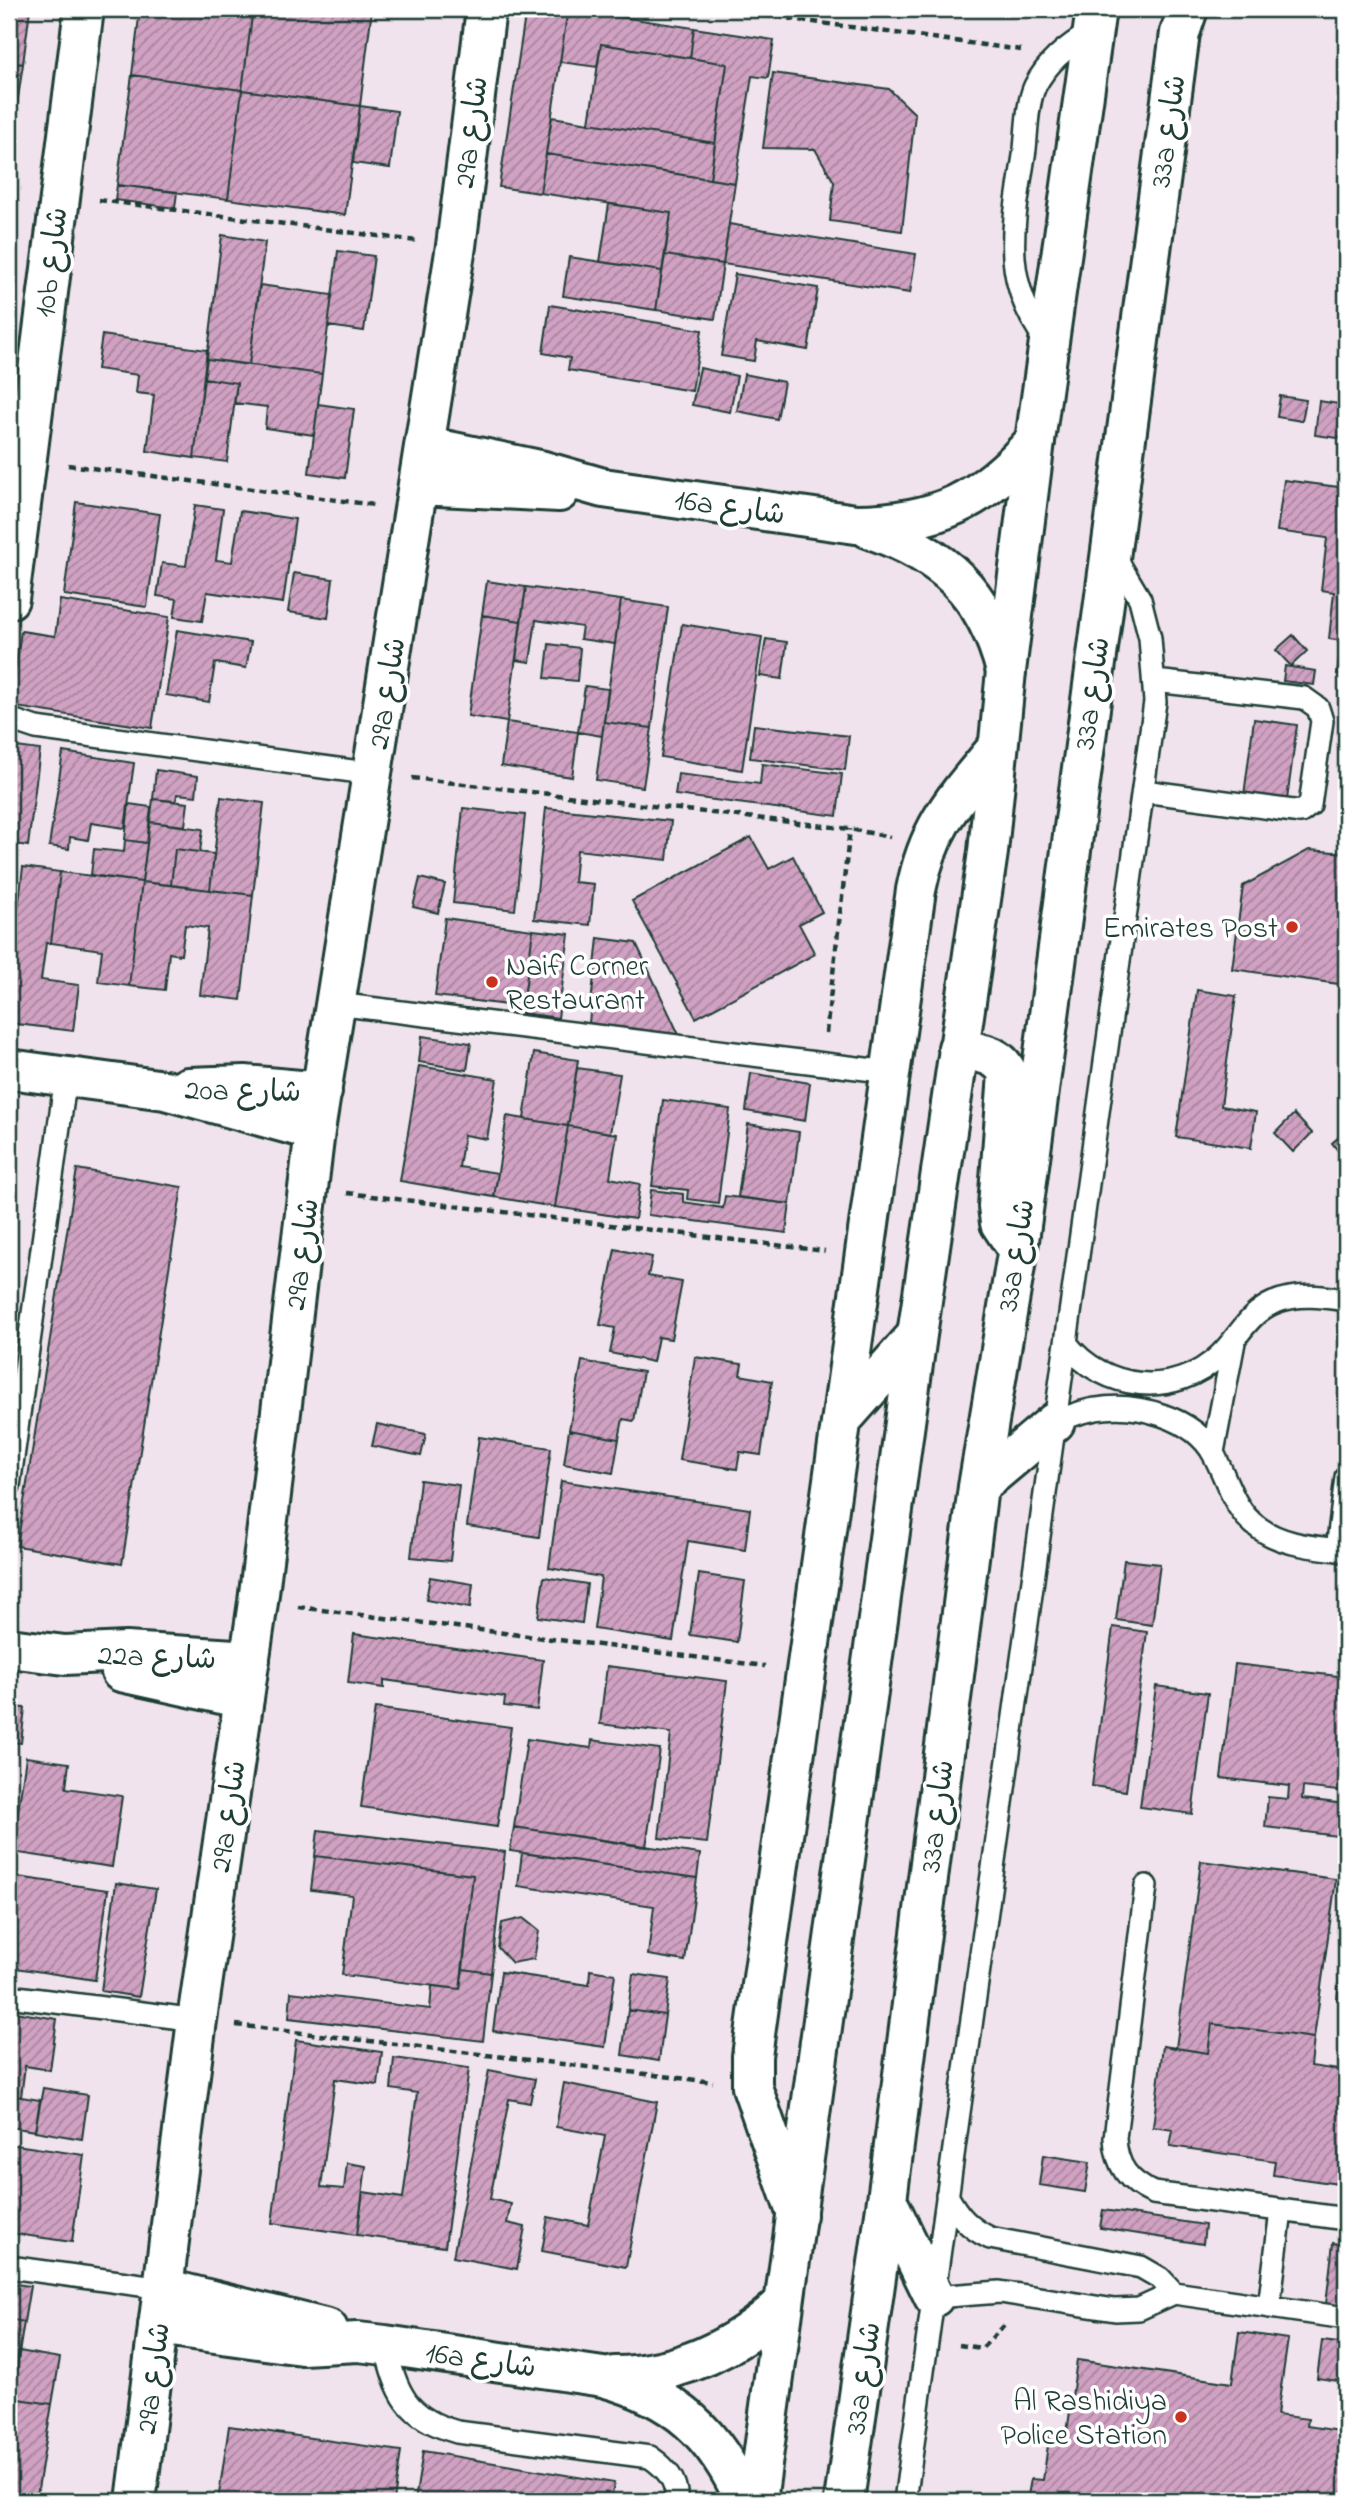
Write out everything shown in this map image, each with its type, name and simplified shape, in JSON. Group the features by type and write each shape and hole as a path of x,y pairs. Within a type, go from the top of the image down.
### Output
{"street":[{"name":"10b شارع","path":"9,599 17,458 59,195 84,9"},
{"name":"29a شارع","path":"136,2501 197,2020 258,1602 315,1131 456,246 486,9"},
{"name":"33a شارع","path":"844,2501 887,2200 978,1487 1018,1248 1180,33 1188,9"},
{"path":"757,2501 917,1335 988,852 997,748 1035,441 1051,347 1094,20"},
{"name":"16a شارع","path":"425,446 540,470 603,488 856,524 893,524 925,518 957,506 1004,474 1035,441"},
{"name":"16a شارع","path":"417,498 603,488"},
{"name":"16a شارع","path":"856,524 916,547 943,564 966,586 984,612 998,640 1006,671"},
{"path":"797,2214 752,2087 752,2056 867,1256 916,890 927,845 945,811 997,748"},
{"path":"958,1048 995,1056 1004,1063 1008,1074 998,1206 1006,1236 1018,1248"},
{"name":"20a شارع","path":"9,1069 165,1090 315,1131"},
{"name":"20a شارع","path":"165,1090 223,1085 322,1092"},
{"path":"844,1417 917,1335"},
{"path":"978,1487 1055,1422"},
{"name":"22a شارع","path":"9,1648 65,1655 126,1652 250,1660"},
{"name":"22a شارع","path":"65,1655 105,1669 244,1699"},
{"path":"887,2200 934,2297"},
{"name":"16a شارع","path":"161,2307 313,2323 372,2344 603,2377 638,2376 672,2370 705,2358 734,2344 784,2302"},
{"name":"16a شارع","path":"603,2377 652,2393 694,2422 715,2446 745,2501"}],"lane":[{"path":"1051,347 1022,302 1015,277 1012,236 1033,89 1058,55 1094,20"},
{"path":"905,2501 1156,702 1150,638 1140,599 1110,549"},
{"path":"1143,792 1301,812 1310,805 1322,721 1318,708 1304,698 1155,681"},
{"path":"9,719 36,729 374,774"},
{"path":"336,1004 890,1072"},
{"path":"9,1486 66,1076"},
{"path":"1066,1343 1076,1356 1103,1376 1139,1384 1191,1376 1222,1354 1257,1313 1286,1298 1303,1296 1346,1300"},
{"path":"1213,1452 1235,1336"},
{"path":"1055,1422 1098,1408 1147,1411 1192,1430 1213,1452 1230,1493 1242,1512 1258,1527 1296,1544 1342,1550 1346,1477"},
{"path":"1146,1886 1115,2138 1116,2153 1121,2166 1129,2179 1153,2193 1346,2219"},
{"path":"9,1996 197,2020"},
{"path":"947,2195 956,2213 968,2226 990,2238 1141,2267 1160,2278 1174,2293"},
{"path":"1269,2307 1281,2211"},
{"path":"9,2267 161,2307"},
{"path":"934,2297 999,2292 1115,2310 1139,2309 1174,2293 1346,2318"},
{"path":"372,2344 415,2414 435,2426 457,2432 650,2457 663,2466 673,2479 676,2501"}],"path":[{"path":"717,9 1058,55"},
{"path":"9,187 456,246"},
{"path":"17,458 417,498"},
{"path":"374,774 850,829 927,845"},
{"path":"823,1063 850,829"},
{"path":"308,1189 867,1256"},
{"path":"258,1602 808,1672"},
{"path":"197,2020 752,2087"}],"building":[{"path":"9,9 30,9 23,64 9,62"},
{"path":"140,9 253,9 242,90 132,75"},
{"path":"253,9 372,9 360,106 242,90"},
{"path":"526,9 568,9 540,193 499,187"},
{"path":"568,9 694,28 690,58 601,44 597,67 560,62"},
{"path":"853,9 902,9 901,15"},
{"path":"694,28 774,40 768,78 752,76 735,183 710,179 727,64 690,58"},
{"path":"601,44 727,64 715,143 589,123"},
{"path":"9,62 23,64 17,105 9,104"},
{"path":"773,73 889,89 915,114 902,231 830,221 834,182 815,149 763,148"},
{"path":"132,75 242,90 228,199 117,185"},
{"path":"242,90 360,106 345,215 228,199"},
{"path":"9,104 17,105 9,163"},
{"path":"360,106 397,111 390,168 353,163"},
{"path":"552,117 715,143 710,179 546,154"},
{"path":"546,154 735,183 723,264 665,255 671,213 540,193"},
{"path":"117,185 177,192 175,208 115,200"},
{"path":"609,204 671,213 662,271 600,262"},
{"path":"729,224 916,254 910,293 723,264"},
{"path":"222,235 265,242 249,365 207,359"},
{"path":"338,251 374,256 364,331 328,326"},
{"path":"665,255 723,264 715,319 656,310"},
{"path":"569,257 662,271 656,310 563,296"},
{"path":"735,274 818,288 808,350 757,341 754,361 721,356"},
{"path":"260,285 332,295 322,374 249,365"},
{"path":"550,305 702,330 692,391 568,370 570,358 543,353"},
{"path":"102,335 207,350 194,458 147,451 154,395 136,393 138,375 97,369"},
{"path":"207,359 322,374 314,435 265,428 267,407 234,403 237,383 204,378"},
{"path":"700,368 737,376 730,412 692,405"},
{"path":"744,374 784,382 777,419 737,411"},
{"path":"204,378 237,383 227,462 194,458"},
{"path":"1280,396 1306,400 1302,421 1277,417"},
{"path":"1319,401 1346,405 1346,439 1315,435"},
{"path":"318,404 354,409 345,478 309,473"},
{"path":"1284,480 1346,488 1346,675 1337,674 1341,641 1329,639 1334,592 1321,590 1327,538 1277,531"},
{"path":"76,502 160,514 147,607 64,595"},
{"path":"195,505 223,509 216,560 232,562 240,511 295,519 283,603 207,592 202,621 174,617 177,599 157,596 162,563 186,566"},
{"path":"294,573 333,579 328,618 288,612"},
{"path":"487,581 526,587 521,621 482,615"},
{"path":"526,587 621,600 615,644 580,639 582,627 536,620 530,662 516,660"},
{"path":"60,600 169,617 152,728 10,706 21,631 55,636"},
{"path":"621,600 668,607 652,728 604,722"},
{"path":"482,615 521,621 507,722 468,716"},
{"path":"682,624 762,637 742,770 661,757"},
{"path":"177,630 251,642 246,668 215,663 209,702 166,695"},
{"path":"1293,635 1307,651 1291,666 1276,650"},
{"path":"766,639 787,642 782,679 760,676"},
{"path":"549,644 580,648 577,681 545,678"},
{"path":"1285,666 1316,671 1314,685 1283,681"},
{"path":"585,686 608,689 602,736 578,732"},
{"path":"1254,719 1297,725 1287,800 1244,795"},
{"path":"507,722 578,732 572,777 501,766"},
{"path":"604,722 652,728 643,787 596,780"},
{"path":"754,725 849,736 845,770 750,758"},
{"path":"9,746 40,750 28,846 9,843"},
{"path":"63,752 134,763 125,828 91,823 88,840 70,837 69,849 49,846"},
{"path":"762,764 842,774 837,816 675,795 678,774 760,784"},
{"path":"156,770 198,776 196,796 177,794 176,801 153,799"},
{"path":"221,797 264,803 253,895 210,890"},
{"path":"153,799 188,803 185,826 150,822"},
{"path":"129,804 151,807 147,843 125,840"},
{"path":"463,808 525,815 515,910 453,903"},
{"path":"546,808 671,821 667,860 577,850 574,882 594,884 590,925 534,919"},
{"path":"150,822 203,829 200,852 175,849 171,885 142,882"},
{"path":"751,837 769,869 793,856 822,912 799,924 815,954 696,1018 632,901"},
{"path":"125,840 147,843 142,882 91,875 94,849 124,852"},
{"path":"175,849 214,854 210,890 171,885"},
{"name":"Emirates Post","path":"1309,850 1346,853 1346,985 1232,969 1243,886"},
{"path":"23,867 60,872 51,943 46,943 41,980 79,985 73,1031 9,1023 9,988"},
{"path":"60,872 142,882 129,986 98,982 102,950 51,943"},
{"path":"420,878 445,884 438,913 413,907"},
{"path":"142,882 253,895 241,1000 200,995 208,928 185,925 181,955 169,953 165,990 129,986"},
{"path":"445,918 533,930 523,1007 435,996"},
{"path":"533,930 569,934 558,1018 522,1013"},
{"path":"598,938 636,943 681,1039 589,1023"},
{"path":"1197,990 1236,996 1221,1106 1256,1112 1251,1148 1176,1137"},
{"path":"422,1036 471,1043 467,1070 419,1062"},
{"path":"534,1053 578,1060 568,1126 524,1119"},
{"path":"419,1066 497,1079 487,1139 464,1135 459,1167 498,1173 494,1197 400,1181"},
{"path":"577,1068 620,1074 610,1133 568,1126"},
{"path":"751,1073 810,1083 805,1121 746,1111"},
{"path":"663,1100 730,1109 718,1203 687,1199 688,1190 652,1186"},
{"path":"1294,1114 1312,1133 1293,1152 1275,1133"},
{"path":"507,1116 568,1126 555,1207 494,1197"},
{"path":"748,1124 799,1132 790,1204 738,1197"},
{"path":"568,1126 617,1134 610,1178 640,1184 635,1219 555,1207"},
{"path":"1346,1131 1346,1161 1332,1143"},
{"path":"77,1169 182,1187 122,1564 17,1546"},
{"path":"651,1190 683,1194 683,1202 723,1208 725,1196 790,1204 786,1233 648,1215"},
{"path":"615,1249 652,1257 648,1276 682,1282 671,1339 658,1337 653,1362 610,1353 615,1328 600,1325"},
{"path":"695,1357 742,1364 740,1375 772,1381 761,1455 740,1452 737,1469 679,1460"},
{"path":"582,1361 643,1372 634,1421 623,1419 619,1439 569,1430"},
{"path":"377,1424 426,1434 421,1456 372,1446"},
{"path":"569,1430 619,1439 613,1473 564,1464"},
{"path":"479,1437 551,1448 539,1537 467,1526"},
{"path":"420,1480 459,1485 450,1561 411,1557"},
{"path":"561,1481 750,1509 745,1550 688,1541 673,1641 594,1629 601,1577 549,1568"},
{"path":"1124,1560 1160,1564 1152,1625 1116,1620"},
{"path":"699,1574 745,1581 737,1642 690,1635"},
{"path":"430,1577 473,1584 470,1608 426,1600"},
{"path":"544,1577 587,1584 582,1623 538,1617"},
{"path":"1113,1627 1147,1632 1126,1791 1092,1786"},
{"path":"354,1634 543,1660 537,1710 504,1706 505,1697 384,1680 384,1688 348,1683"},
{"path":"1235,1664 1346,1677 1346,1792 1303,1787 1302,1799 1346,1804 1346,1837 1265,1827 1268,1797 1288,1799 1289,1786 1221,1778"},
{"path":"607,1666 727,1681 707,1843 659,1838 671,1733 600,1724"},
{"path":"1156,1686 1208,1693 1192,1814 1140,1807"},
{"path":"9,1707 25,1708 21,1743 9,1742"},
{"path":"375,1708 511,1727 497,1827 361,1807"},
{"path":"527,1739 591,1748 592,1740 660,1749 646,1847 514,1827"},
{"path":"26,1757 69,1763 66,1788 122,1796 112,1867 12,1852"},
{"path":"514,1827 700,1854 697,1878 510,1851"},
{"path":"318,1830 505,1852 491,1973 463,1969 473,1875 315,1856"},
{"path":"522,1853 697,1878 685,1961 648,1955 654,1906 518,1886"},
{"path":"315,1856 473,1875 460,1989 342,1975 352,1895 311,1890"},
{"path":"1201,1861 1336,1879 1314,2038 1212,2024 1208,2053 1176,2048"},
{"path":"18,1877 108,1890 95,1980 9,1967"},
{"path":"116,1883 156,1889 139,1997 101,1991"},
{"path":"1346,1917 1346,2001 1337,2000"},
{"path":"523,1918 539,1931 534,1959 512,1963 498,1948 502,1923"},
{"path":"463,1969 491,1973 483,2041 289,2018 291,1992 430,2009 432,1986 460,1989"},
{"path":"590,1970 615,1974 605,2047 493,2031 501,1972 589,1985"},
{"path":"633,1974 670,1979 665,2015 628,2010"},
{"path":"628,2010 665,2015 659,2061 622,2055"},
{"path":"9,2011 57,2019 50,2070 25,2066 21,2097 9,2095"},
{"path":"1212,2024 1314,2038 1311,2066 1346,2071 1346,2185 1273,2175 1275,2161 1170,2146 1173,2130 1153,2127 1163,2046 1208,2053"},
{"path":"296,2040 382,2052 378,2085 335,2079 321,2187 344,2189 347,2163 366,2166 357,2235 272,2223"},
{"path":"394,2058 469,2068 445,2247 357,2235 363,2192 403,2198 417,2093 391,2089"},
{"path":"489,2070 535,2079 530,2103 509,2099 490,2199 511,2204 507,2223 525,2227 517,2269 453,2257"},
{"path":"564,2083 657,2102 626,2267 542,2251 548,2217 588,2225 605,2136 556,2127"},
{"path":"43,2088 88,2095 82,2139 35,2131"},
{"path":"9,2095 40,2100 35,2131 9,2127"},
{"path":"9,2144 84,2155 72,2242 9,2233"},
{"path":"1043,2155 1090,2162 1085,2192 1039,2185"},
{"path":"1103,2210 1205,2225 1203,2244 1100,2228"},
{"path":"1333,2243 1346,2245 1346,2308 1326,2304"},
{"path":"9,2283 30,2286 24,2322 9,2319"},
{"path":"9,2319 24,2322 12,2398 9,2397"},
{"name":"Al Rashidiya Police Station","path":"1239,2332 1288,2339 1277,2415 1308,2419 1307,2426 1346,2432 1346,2501 1027,2501 1031,2479 1043,2480 1050,2431 1067,2433 1077,2360 1232,2383"},
{"path":"1322,2341 1346,2344 1346,2382 1317,2378"},
{"path":"19,2351 60,2358 52,2404 12,2398"},
{"path":"12,2398 52,2404 36,2501 9,2501 9,2416"},
{"path":"229,2426 401,2451 394,2501 218,2501"},
{"path":"423,2451 614,2483 611,2501 415,2501"}],"place":[{"name":"Emirates Post","path":"1292,927"},
{"name":"Naif Corner Restaurant","path":"492,982"},
{"name":"Al Rashidiya Police Station","path":"1181,2417"}]}
